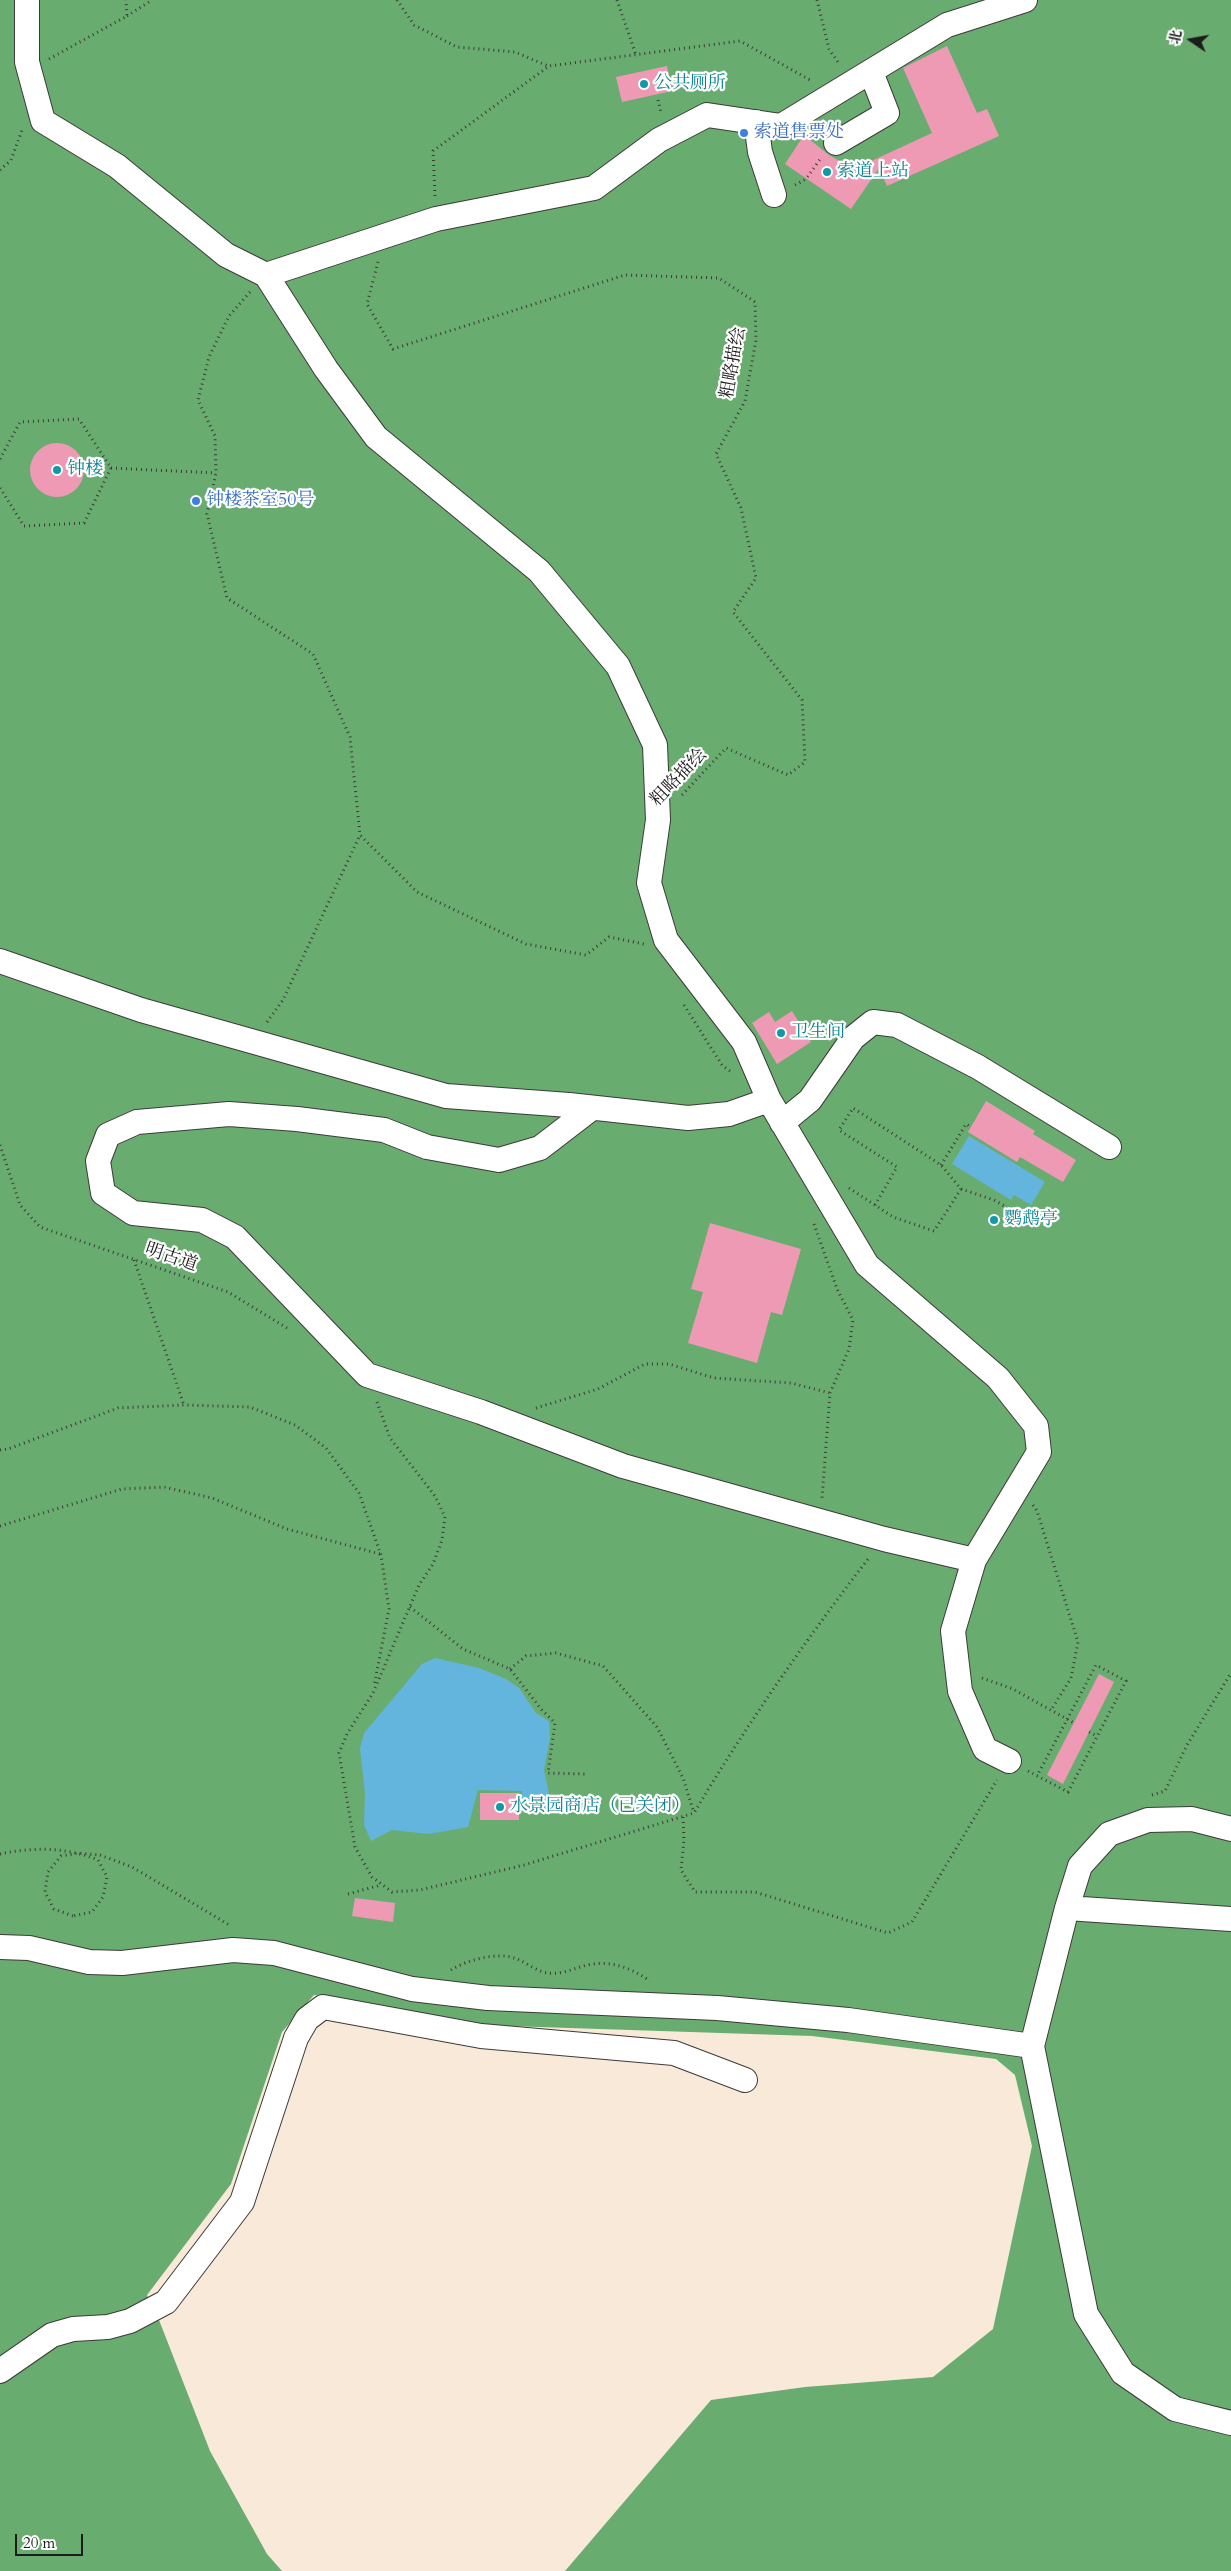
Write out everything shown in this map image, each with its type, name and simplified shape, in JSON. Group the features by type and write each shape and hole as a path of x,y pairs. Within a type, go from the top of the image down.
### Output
{"street":[{"path":"27,0 27,62 43,121 116,166 226,254 266,275 326,369 376,437 539,571 618,666 655,745 658,820 650,883 666,940 744,1042 769,1100 866,1265 998,1378 1036,1426 1039,1452 974,1560 953,1631 960,1691 985,1749 1009,1761"},
{"path":"266,275 436,219 594,188 659,140 707,114 781,126 947,25 1025,0"},
{"path":"836,143 887,113 853,83"},
{"path":"756,122 760,152 774,195"},
{"path":"0,961 141,1010 253,1040 446,1096 688,1118 729,1114 769,1100"},
{"path":"782,1123 810,1100 853,1038 873,1022 897,1025 978,1067 1109,1147"},
{"path":"592,1108 540,1148 499,1160 427,1147 384,1130 297,1119 229,1114 137,1122 108,1135 98,1162 103,1193 133,1213 202,1220 235,1238 367,1375 523,1428 623,1466 884,1539 974,1560"},
{"path":"1231,1828 1192,1819 1148,1820 1109,1834 1080,1866 1066,1908 1032,2046 1086,2314 1123,2373 1175,2409 1231,2423"},
{"path":"1066,1908 1231,1919"},
{"path":"0,1946 29,1948 89,1962 122,1963 233,1950 274,1953 412,1990 497,1999 717,2008 830,2018 1032,2046"},
{"path":"0,2371 52,2335 73,2329 108,2327 123,2323 166,2302 242,2202 296,2038 307,2019 324,2007 481,2036 674,2054 746,2080"}],"path":[{"path":"126,0 127,16"},
{"path":"36,92 46,60 127,16 152,0"},
{"path":"397,0 414,25 457,47 515,52 548,66"},
{"path":"617,0 636,55"},
{"path":"817,0 829,49 853,83"},
{"path":"436,219 433,151 548,66 740,41 853,83"},
{"path":"0,170 11,160 23,126"},
{"name":"粗略描绘","path":"386,235 367,304 393,349 625,275 719,278 755,302 756,340 744,402 716,454 742,508 756,578 733,612 802,700 805,762 788,775 726,748 658,820"},
{"path":"253,1040 283,1000 360,836 350,737 313,654 227,598 207,514 216,473 215,436 198,400 209,358 229,316 266,275"},
{"path":"0,459 20,422 78,419 111,468"},
{"path":"111,468 216,473"},
{"path":"0,488 24,526 84,523 111,468"},
{"path":"360,836 416,892 526,944 586,955 609,937 646,944"},
{"path":"681,1000 722,1065"},
{"path":"875,1205 897,1167 839,1130 853,1108 941,1164 961,1189 994,1200 1006,1207"},
{"path":"941,1164 966,1124 971,1127"},
{"name":"明古道","path":"0,1145 20,1205 40,1227 228,1292 294,1331"},
{"path":"821,1521 830,1393 849,1349 853,1320 837,1289 812,1220 819,1188 835,1179 893,1216 934,1231 961,1189"},
{"path":"134,1260 184,1405"},
{"path":"523,1428 538,1406 598,1389 645,1364 669,1364 714,1378 791,1383 830,1393"},
{"path":"367,1375 390,1438 435,1496 445,1517 442,1540 433,1564 419,1585 373,1693 347,1734 339,1753 355,1847 372,1877 392,1892 420,1890 524,1865 694,1813 736,1742 808,1636 884,1539"},
{"path":"0,1450 8,1449 118,1408 184,1405 250,1407 295,1425 326,1448 359,1493 381,1554 389,1609 373,1693"},
{"path":"1019,1485 1037,1511 1078,1642 1070,1678 1051,1710"},
{"path":"0,1526 122,1489 164,1487 212,1498 287,1529 381,1554"},
{"path":"410,1607 463,1649 510,1669 541,1710 555,1723 548,1772 586,1774"},
{"path":"510,1669 526,1656 556,1652 603,1666 657,1727 683,1778 694,1813"},
{"path":"683,1816 684,1840 681,1870 695,1892 755,1892 888,1933 912,1922 1009,1761 1068,1792 1126,1681 1096,1665 1038,1776"},
{"path":"958,1669 1013,1689 1074,1723"},
{"path":"1146,1797 1165,1791 1187,1745 1231,1673"},
{"path":"1089,1732 1097,1736"},
{"path":"0,1854 18,1850 58,1850 78,1852 84,1854 98,1860 107,1877 103,1897 92,1912 73,1916 54,1909 45,1892 48,1872 60,1856 79,1853 86,1853 100,1854 132,1867 232,1926"},
{"path":"348,1894 382,1885"},
{"path":"443,1974 459,1964 488,1957 515,1958 546,1973 566,1974 592,1964 614,1964 639,1973 652,1982"}],"green space":[{"path":"0,0 1231,0 1231,2571 565,2571 711,2400 805,2387 933,2377 993,2329 1032,2146 1015,2075 996,2059 812,2036 478,2025 314,1995 282,2032 231,2184 147,2295 159,2320 210,2451 267,2554 282,2571 0,2571"}],"water":[{"path":"969,1136 1045,1182 1031,1205 1014,1195 1011,1200 952,1164"},
{"path":"435,1658 479,1668 506,1679 519,1688 536,1713 549,1721 550,1738 544,1770 552,1809 523,1804 522,1791 478,1790 468,1827 429,1834 392,1830 371,1841 364,1825 365,1793 360,1749 364,1733 422,1664"}],"building":[{"path":"947,46 977,113 987,109 999,136 887,186 879,168 851,209 785,164 804,135 829,155 854,169 932,133 903,68"},
{"name":"公共厕所","path":"667,66 672,91 622,102 616,77"},
{"name":"钟楼","path":"52,443 62,443 72,447 80,455 84,470 80,485 72,493 62,497 52,497 42,493 34,485 30,475 30,465 34,455 42,447"},
{"name":"卫生间","path":"792,1011 811,1042 777,1064 752,1023 769,1012 775,1022"},
{"path":"986,1101 1035,1131 1033,1134 1076,1160 1063,1182 1020,1157 1017,1162 968,1132"},
{"path":"710,1223 801,1249 782,1315 771,1312 757,1363 688,1343 703,1292 691,1289"},
{"path":"1099,1674 1114,1682 1063,1784 1047,1775"},
{"name":"水景园商店（已关闭）","path":"480,1793 519,1793 519,1820 480,1820"},
{"path":"355,1898 395,1903 393,1922 352,1916"}],"place":[{"name":"公共厕所","path":"644,84"},
{"name":"索道售票处","path":"744,133"},
{"name":"索道上站","path":"827,172"},
{"name":"钟楼","path":"57,470"},
{"name":"钟楼茶室50号","path":"196,501"},
{"name":"卫生间","path":"781,1033"},
{"name":"鹦鹉亭","path":"994,1220"},
{"name":"水景园商店（已关闭）","path":"500,1807"}]}
